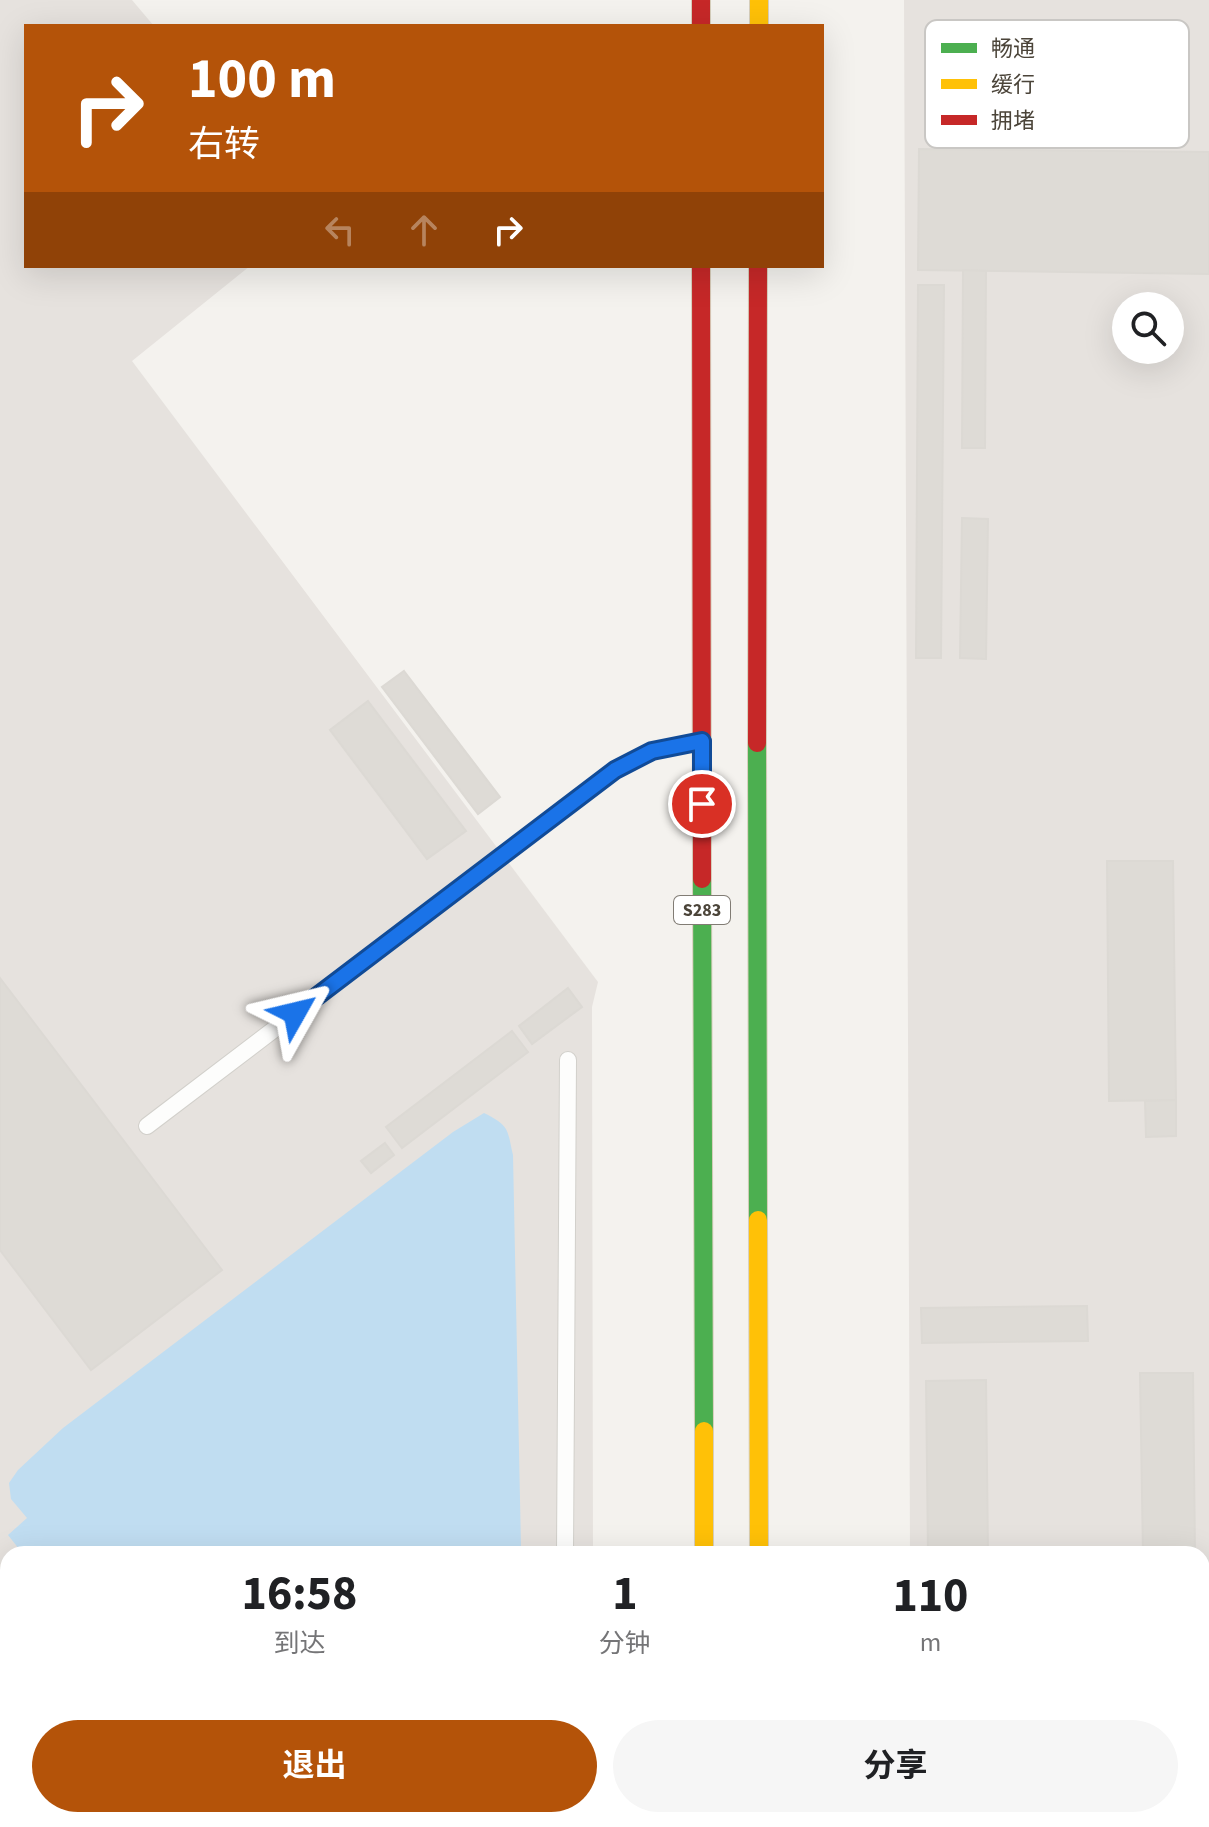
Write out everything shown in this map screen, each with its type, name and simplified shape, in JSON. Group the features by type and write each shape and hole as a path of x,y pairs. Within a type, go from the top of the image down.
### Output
{"main road":[{"path":"701,0 701,24"},
{"path":"759,0 759,24"},
{"name":"S283","path":"701,268 704,1546"},
{"name":"S283","path":"758,268 759,1546"}],"lane":[{"path":"147,1126 615,770 652,751 702,741"},
{"path":"565,1546 568,1060"}],"shaded area":[{"path":"0,0 132,0 152,24 24,24 24,268 248,268 132,361 598,982 592,1007 593,1546 0,1546"},
{"path":"904,0 1209,0 1209,1546 910,1546"}],"water":[{"path":"484,1113 506,1129 513,1155 521,1546 17,1546 8,1535 27,1518 11,1499 9,1483 18,1470 63,1428 453,1132"}],"building":[{"path":"919,149 1209,152 1209,274 918,270"},
{"path":"963,270 986,271 985,448 962,448"},
{"path":"918,285 944,285 941,658 916,658"},
{"path":"962,518 988,519 986,659 960,658"},
{"path":"404,671 500,797 478,814 382,687"},
{"path":"368,701 466,831 427,859 330,730"},
{"path":"1107,861 1173,861 1176,1100 1109,1101"},
{"path":"0,978 222,1270 91,1370 0,1250"},
{"path":"568,988 582,1007 532,1044 519,1026"},
{"path":"512,1031 528,1052 402,1148 386,1127"},
{"path":"1176,1100 1176,1136 1146,1137 1145,1101"},
{"path":"385,1143 394,1155 371,1173 361,1161"},
{"path":"1087,1306 1088,1341 922,1343 921,1308"},
{"path":"1140,1373 1193,1373 1195,1546 1143,1546"},
{"path":"986,1380 988,1546 928,1546 926,1381"}],"traffic: fast":[{"path":"757,743 758,1220"},
{"path":"702,879 704,1431"}],"traffic: slow":[{"path":"759,0 759,24"},
{"path":"758,1220 759,1546"},
{"path":"704,1431 704,1546"}],"traffic: jam":[{"path":"701,0 701,24"},
{"path":"701,268 702,879"},
{"path":"757,743 758,268"}],"route":[{"path":"295,1013 615,770 652,751 702,741 702,804"}]}
